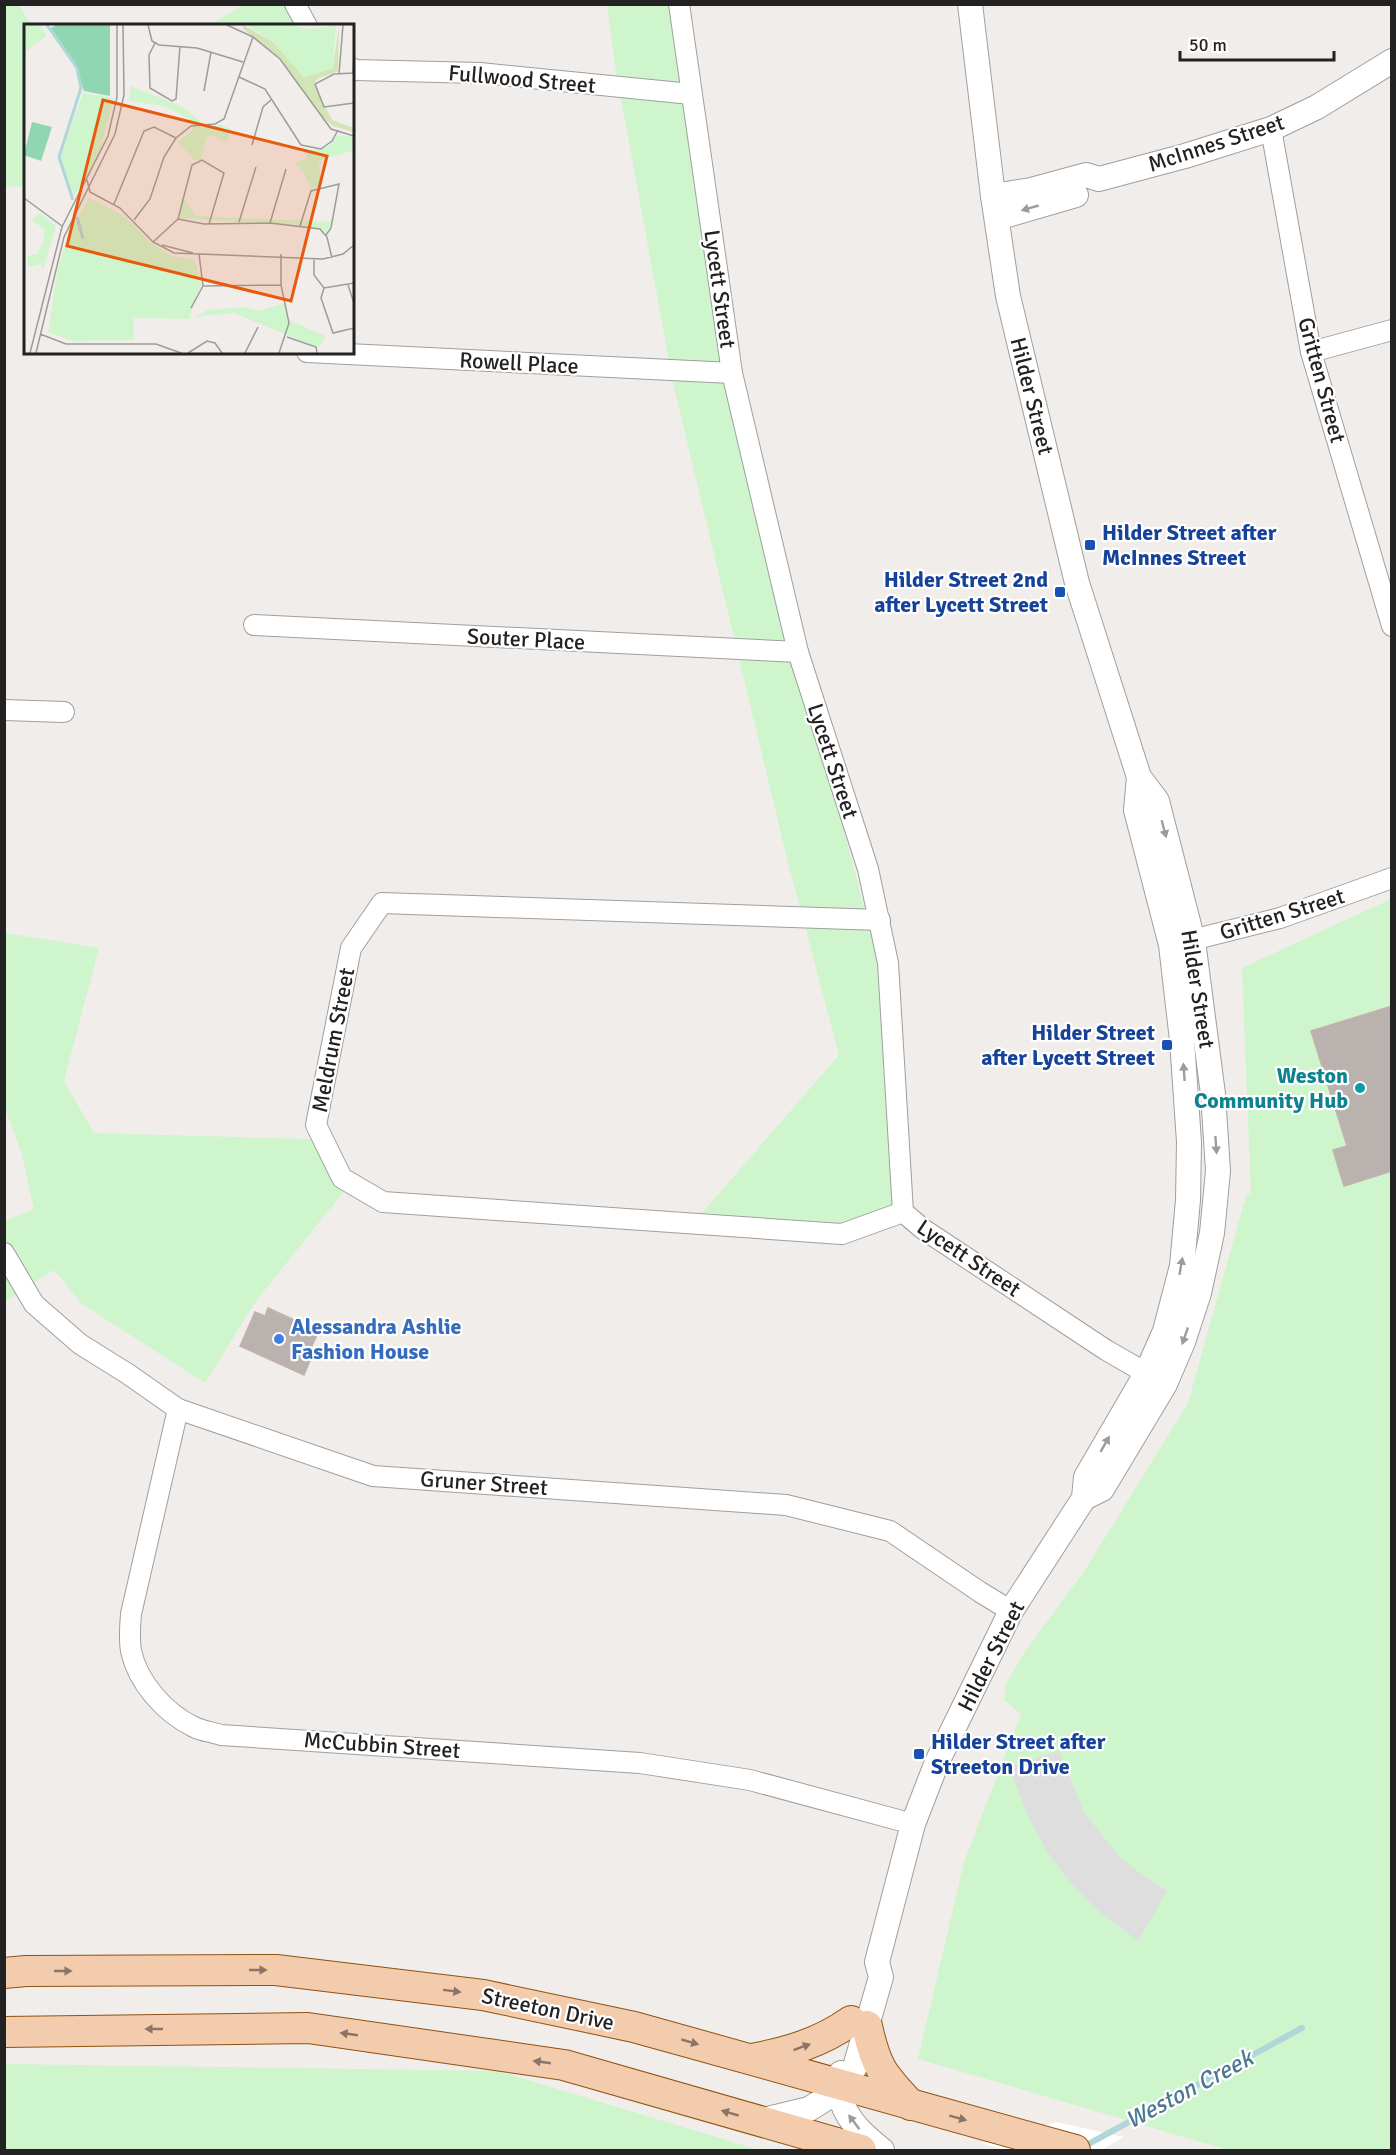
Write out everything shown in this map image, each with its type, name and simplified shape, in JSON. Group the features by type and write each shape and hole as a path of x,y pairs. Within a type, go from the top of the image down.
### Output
{"main road":[{"name":"Streeton Drive","path":"4,1973 276,1970 483,1995 634,2027 1075,2151"},
{"path":"749,2060 788,2052 859,2024 885,2078 911,2106"},
{"path":"4,2032 308,2028 564,2065 861,2151"}],"street":[{"path":"295,4 307,24"},
{"name":"Lycett Street","path":"679,4 732,373 798,652 868,869 888,963 903,1212 923,1229 1106,1350 1156,1379"},
{"name":"Hilder Street","path":"882,2151 864,2136 849,2118 841,2100 841,2060 859,2024 868,1970 877,1962 913,1824 938,1762 1011,1611 1084,1498 1102,1489 1156,1379 1183,1342 1199,1293 1212,1233 1218,1171 1213,1094 1182,943 1157,801 1139,777 1077,583 1008,296 970,4"},
{"name":"McInnes Street","path":"995,207 1031,190 1086,175 1099,179 1185,156 1271,129 1317,107 1392,61"},
{"name":"Fullwood Street","path":"354,69 480,73 691,94"},
{"name":"Gritten Street","path":"1271,129 1311,352 1392,626"},
{"path":"1311,352 1392,330"},
{"name":"Rowell Place","path":"347,354 732,373"},
{"name":"Souter Place","path":"254,625 798,652"},
{"path":"4,710 64,712"},
{"name":"Gritten Street","path":"1182,943 1280,918 1392,878"},
{"name":"Meldrum Street","path":"880,920 382,903 351,948 316,1125 342,1178 383,1203 842,1234 903,1212"},
{"name":"Gruner Street","path":"4,1253 34,1304 80,1344 178,1409 373,1476 786,1505 890,1531 1011,1611"},
{"name":"McCubbin Street","path":"178,1409 131,1614 130,1635 131,1652 139,1674 150,1690 167,1709 196,1728 221,1735 640,1763 750,1780 913,1824"},
{"path":"759,2121 809,2109 840,2086"}],"green space":[{"path":"245,4 286,5 297,24 211,24"},
{"path":"4,5 19,5 30,24 24,24 24,187 5,186"},
{"path":"607,5 678,5 726,380 876,953 897,1210 838,1223 702,1213 839,1055 788,863 673,383 616,71"},
{"path":"1391,899 1391,2150 1228,2150 918,2059 964,1862 1021,1714 1004,1700 1006,1684 1026,1650 1085,1570 1188,1403 1247,1192 1251,1196 1242,968"},
{"path":"5,933 99,948 64,1081 94,1133 313,1139 345,1190 256,1301 205,1383 82,1304 54,1270 5,1302 5,1221 34,1209 22,1155 5,1108"},
{"path":"5,2064 498,2071 759,2150 5,2150"}],"shaded area":[{"path":"1059,1751 1083,1810 1097,1829 1120,1857 1167,1891 1138,1941 1096,1909 1064,1875 1031,1822 1018,1791 1009,1767"}],"pier":[{"path":"1056,2122 1124,2137 1101,2150 1004,2150 981,2143"}],"building":[{"name":"Weston Community Hub","path":"1392,1006 1392,1171 1344,1186 1333,1150 1347,1146 1311,1031"},
{"name":"Alessandra Ashlie Fashion House","path":"268,1308 319,1331 307,1356 311,1358 304,1375 240,1346 255,1312 265,1316"}],"waterway":[{"name":"Weston Creek","path":"1081,2148 1302,2028"}],"place":[{"name":"Hilder Street after McInnes Street","path":"1090,545"},
{"name":"Hilder Street 2nd after Lycett Street","path":"1060,592"},
{"name":"Hilder Street after Lycett Street","path":"1167,1045"},
{"name":"Weston Community Hub","path":"1360,1088"},
{"name":"Alessandra Ashlie Fashion House","path":"279,1339"},
{"name":"Hilder Street after Streeton Drive","path":"919,1754"}]}
